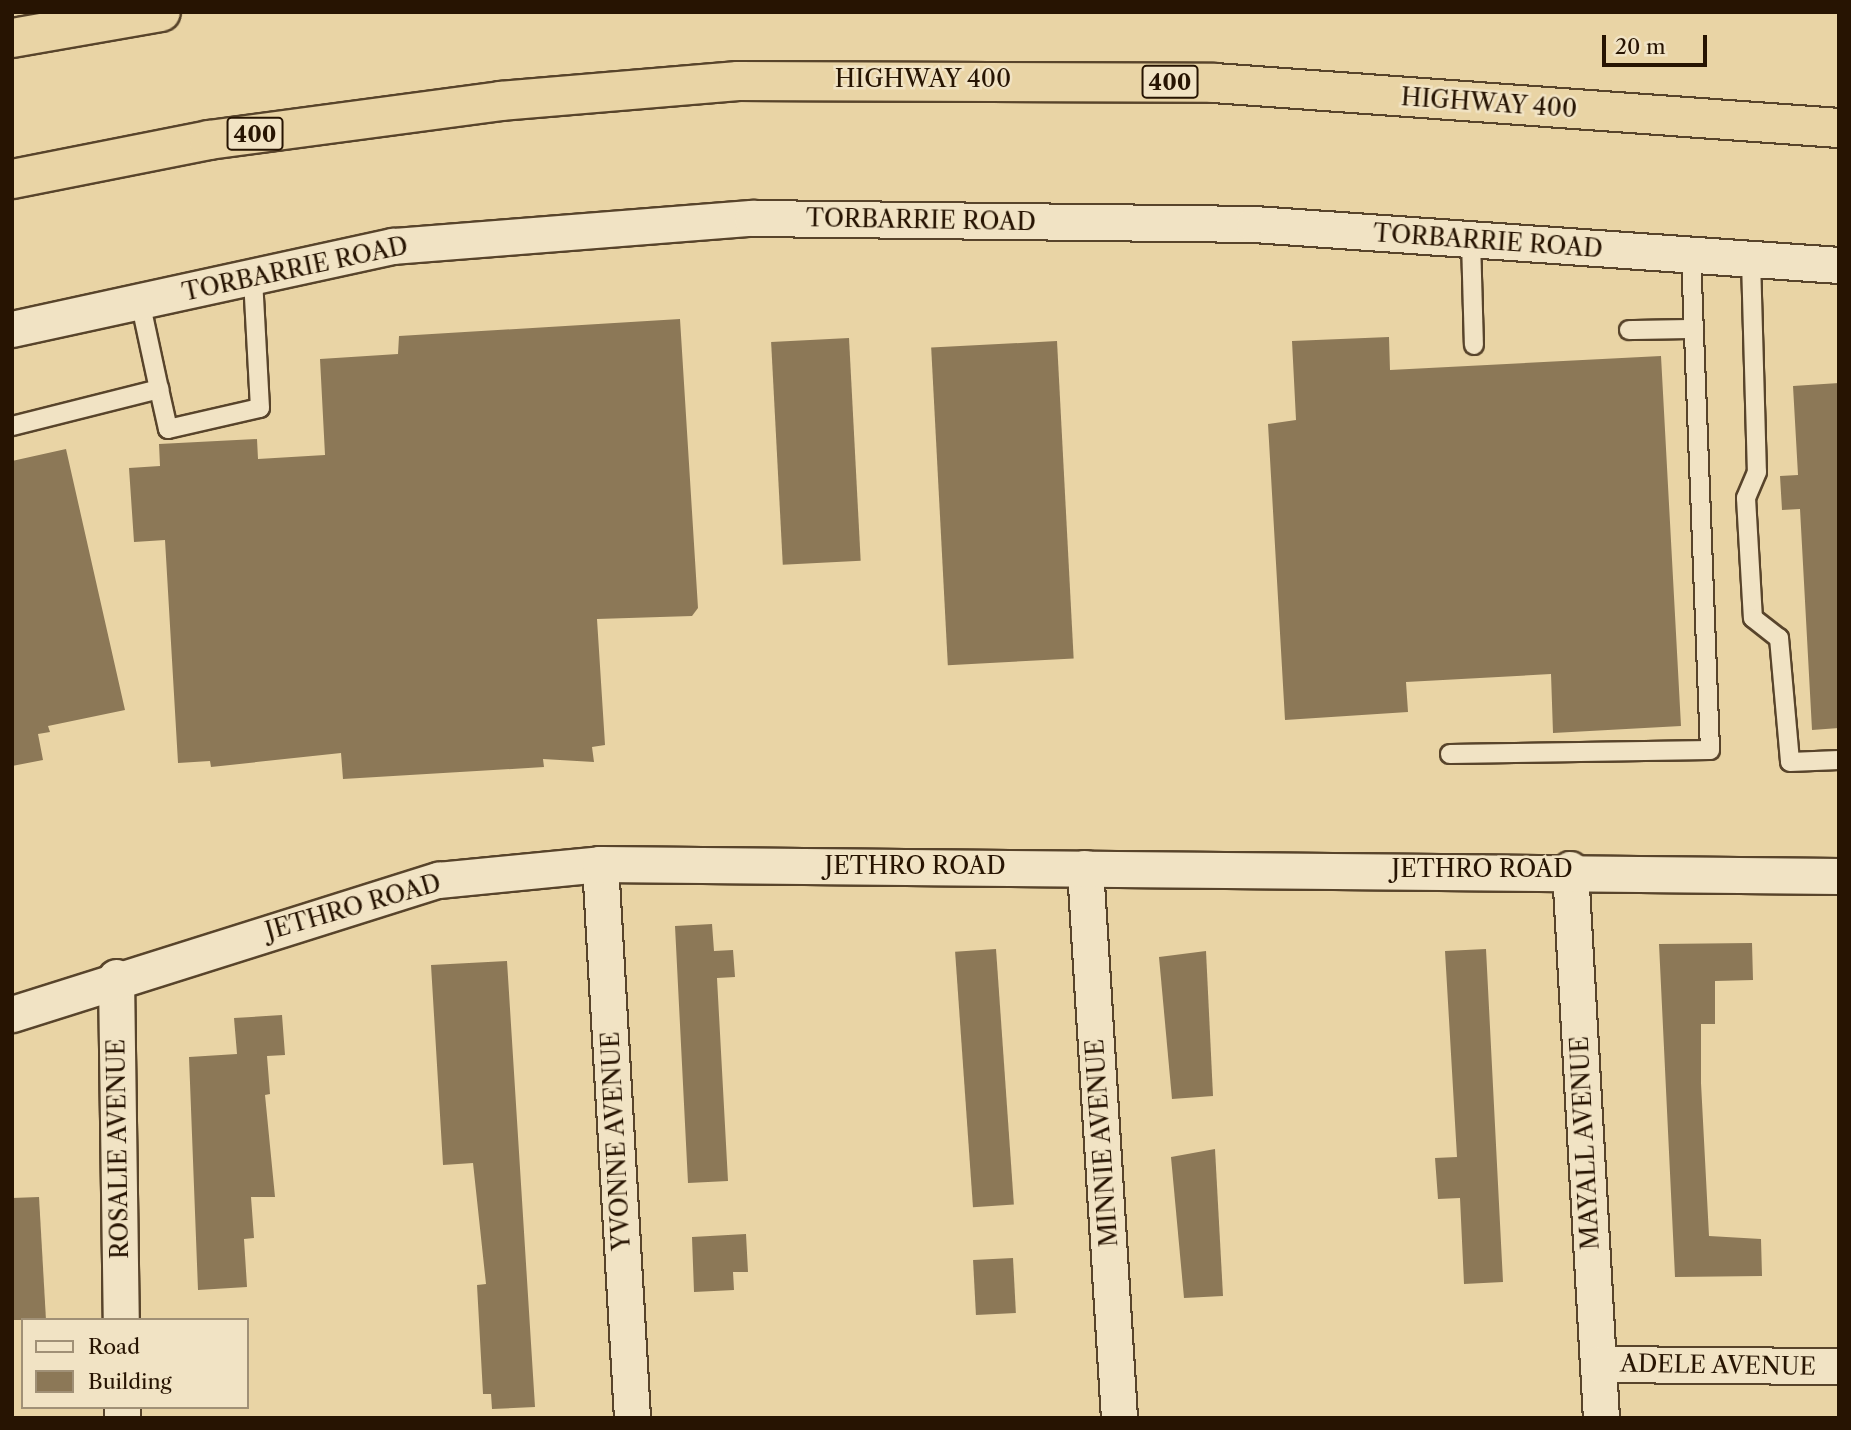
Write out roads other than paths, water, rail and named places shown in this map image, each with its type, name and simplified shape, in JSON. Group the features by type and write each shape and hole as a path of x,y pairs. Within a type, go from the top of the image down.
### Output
{"highway":[{"path":"12,38 162,12"},
{"name":"HIGHWAY 400","path":"12,179 209,140 486,103 738,81 1214,83 1839,128"}],"street":[{"name":"TORBARRIE ROAD","path":"12,329 393,246 752,218 1254,224 1839,265"},
{"name":"JETHRO ROAD","path":"12,1014 116,977 438,880 600,864 1570,869 1839,876"},
{"name":"YVONNE AVENUE","path":"600,864 632,1418"},
{"name":"MINNIE AVENUE","path":"1085,867 1119,1418"},
{"name":"MAYALL AVENUE","path":"1570,869 1601,1418"},
{"name":"ROSALIE AVENUE","path":"116,977 121,1318"},
{"name":"ADELE AVENUE","path":"1598,1364 1839,1367"}],"lane":[{"path":"1471,240 1474,345"},
{"path":"1450,754 1710,750 1691,256"},
{"path":"1751,260 1757,472 1746,498 1753,618 1779,638 1790,762 1839,760"},
{"path":"140,302 168,429 260,408 253,277"},
{"path":"1629,330 1694,329"},
{"path":"12,426 159,389"}]}
